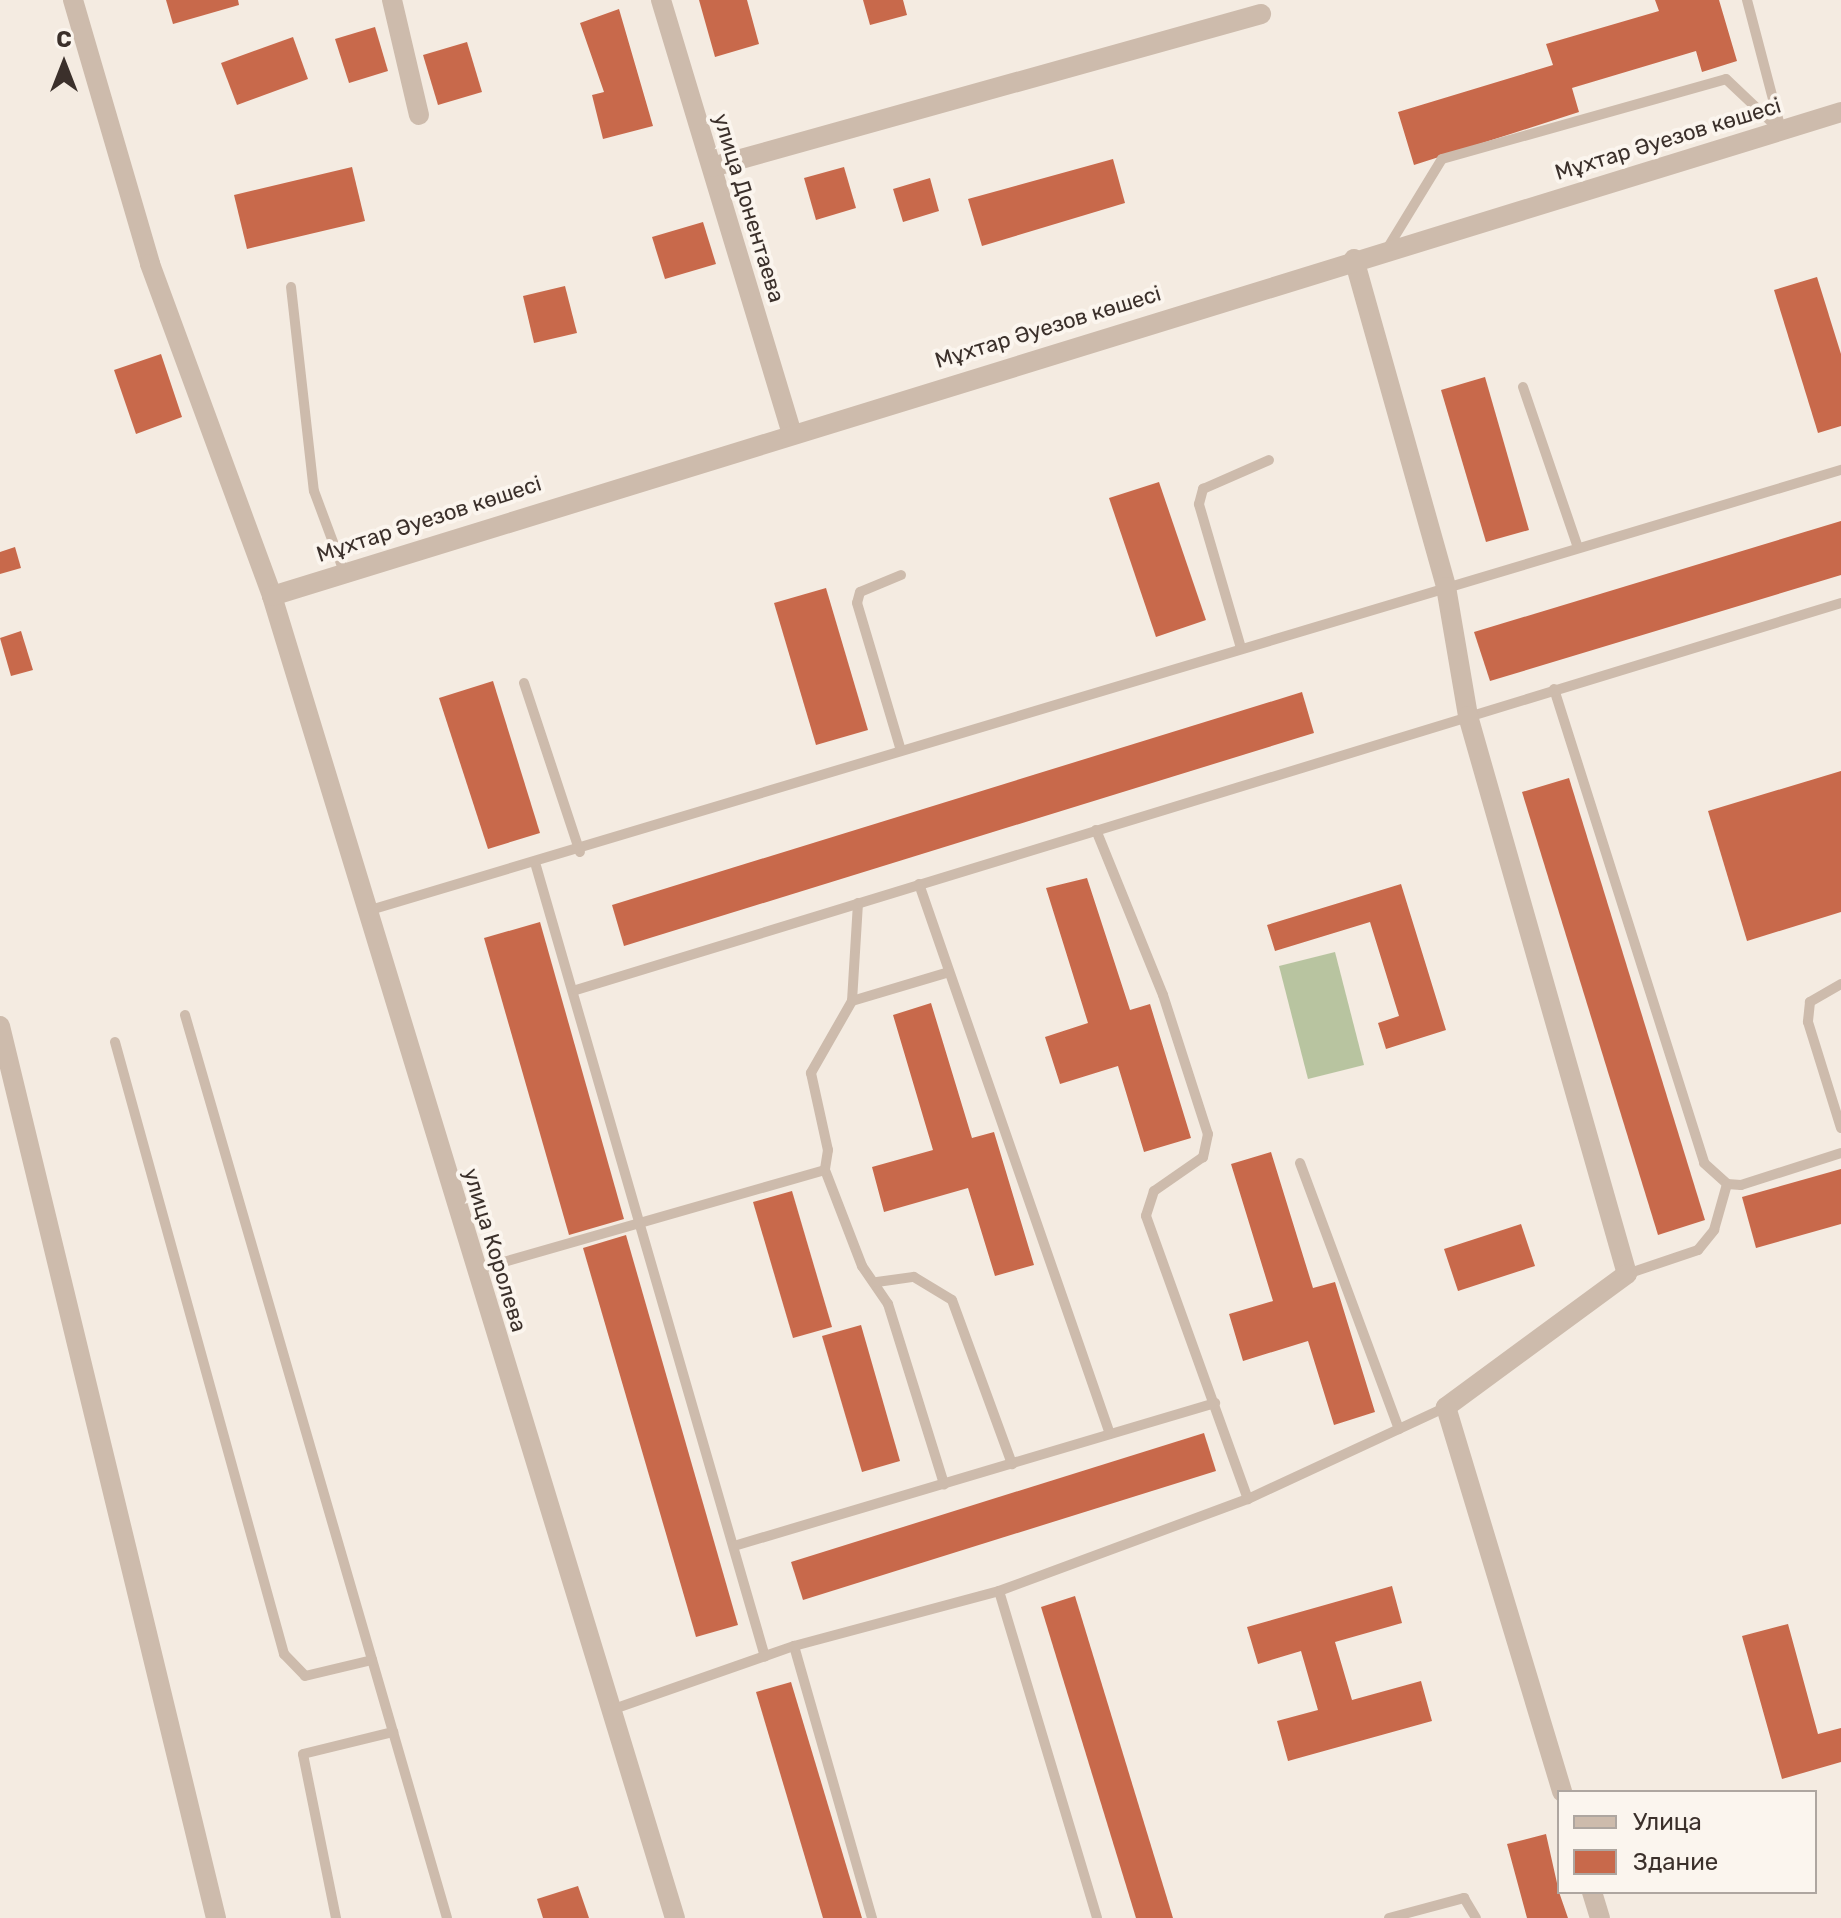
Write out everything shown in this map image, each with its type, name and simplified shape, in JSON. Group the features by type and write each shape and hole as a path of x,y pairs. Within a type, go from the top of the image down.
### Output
{"street":[{"name":"улица Королева","path":"73,0 150,264 272,596 365,911 675,1918"},
{"path":"392,0 419,115"},
{"name":"улица Донентаева","path":"661,0 791,430"},
{"path":"712,167 1261,14"},
{"name":"Мұхтар Әуезов көшесі","path":"272,596 343,569 791,430 1841,112"},
{"path":"1354,259 1446,587 1468,716 1627,1274 1446,1407 1561,1790"},
{"path":"0,1026 216,1918"},
{"path":"1593,1894 1600,1918"}],"lane":[{"path":"1747,0 1781,131"},
{"path":"1387,249 1442,159 1726,79 1781,131"},
{"path":"291,287 314,491 343,569"},
{"path":"1523,387 1578,548"},
{"path":"1241,648 1199,504 1203,489 1269,460"},
{"path":"365,911 536,866 901,751 1841,470"},
{"path":"901,575 860,592 857,603 901,751"},
{"path":"576,990 1841,603"},
{"path":"524,683 580,852"},
{"path":"1554,689 1704,1163 1727,1184"},
{"path":"1096,830 1163,995 1208,1134 1203,1157 1154,1191 1146,1216 1248,1499"},
{"path":"536,866 576,990 765,1657"},
{"path":"919,884 1110,1434"},
{"path":"858,903 852,1001 811,1073 825,1170 862,1266 877,1282 944,1484"},
{"path":"852,1001 949,972"},
{"path":"1841,984 1810,1002 1808,1022 1841,1128"},
{"path":"185,1015 447,1918"},
{"path":"115,1042 284,1654 305,1676 372,1660"},
{"path":"1727,1184 1841,1153"},
{"path":"1300,1163 1399,1429"},
{"path":"476,1270 825,1170"},
{"path":"1627,1274 1698,1250 1714,1230 1727,1184"},
{"path":"877,1282 914,1277 952,1300 1012,1464"},
{"path":"734,1546 1215,1403"},
{"path":"611,1710 794,1646 999,1591 1248,1499 1446,1407"},
{"path":"999,1591 1097,1918"},
{"path":"794,1646 872,1918"},
{"path":"336,1918 303,1754 393,1732"},
{"path":"1389,1918 1464,1898 1476,1918"}],"green space":[{"path":"1335,952 1364,1065 1308,1079 1279,966"}],"building":[{"path":"166,0 238,0 239,5 173,24"},
{"path":"699,0 747,0 759,44 715,57"},
{"path":"863,0 903,0 907,15 870,25"},
{"path":"1655,0 1719,0 1737,61 1702,72 1696,51 1572,88 1579,112 1414,165 1398,112 1553,65 1546,44 1659,11"},
{"path":"619,9 653,126 603,139 592,95 604,92 580,23"},
{"path":"375,27 388,71 349,83 335,39"},
{"path":"293,37 308,79 237,105 221,63"},
{"path":"467,42 482,92 438,105 423,55"},
{"path":"1113,159 1125,203 982,246 968,199"},
{"path":"352,167 365,221 247,249 234,195"},
{"path":"844,167 856,208 816,220 804,178"},
{"path":"930,178 939,211 903,222 893,189"},
{"path":"703,222 716,264 665,279 652,237"},
{"path":"1817,277 1841,354 1841,426 1818,433 1774,290"},
{"path":"565,286 577,333 534,343 523,296"},
{"path":"161,354 182,417 136,434 114,370"},
{"path":"1485,377 1529,530 1486,542 1441,390"},
{"path":"1159,482 1206,620 1156,637 1109,498"},
{"path":"1841,521 1841,575 1490,681 1474,632"},
{"path":"15,547 21,568 0,574 0,552"},
{"path":"826,588 868,730 816,745 774,603"},
{"path":"21,631 33,670 11,676 0,638"},
{"path":"493,681 540,833 488,849 439,698"},
{"path":"1302,692 1314,733 624,946 612,905"},
{"path":"1841,771 1841,912 1747,941 1708,811"},
{"path":"1569,778 1705,1220 1658,1235 1522,792"},
{"path":"1087,878 1130,1010 1150,1004 1191,1138 1144,1152 1118,1066 1060,1084 1045,1037 1088,1023 1046,888"},
{"path":"1401,884 1446,1030 1386,1049 1378,1023 1399,1016 1370,922 1275,951 1267,925"},
{"path":"540,922 624,1219 569,1235 484,938"},
{"path":"931,1003 972,1138 994,1132 1034,1265 995,1276 968,1188 884,1212 872,1167 933,1150 893,1015"},
{"path":"1271,1152 1313,1288 1335,1282 1375,1412 1334,1425 1308,1341 1243,1361 1229,1314 1273,1301 1231,1164"},
{"path":"1841,1169 1841,1224 1756,1248 1742,1197"},
{"path":"792,1191 832,1327 793,1338 753,1202"},
{"path":"1521,1224 1535,1266 1458,1291 1444,1249"},
{"path":"626,1235 738,1625 696,1637 583,1248"},
{"path":"861,1325 900,1461 862,1472 822,1336"},
{"path":"1204,1433 1216,1471 803,1600 791,1562"},
{"path":"1392,1586 1402,1623 1335,1642 1352,1700 1421,1681 1432,1721 1288,1761 1277,1721 1318,1710 1301,1651 1258,1664 1247,1627"},
{"path":"1075,1596 1173,1918 1136,1918 1041,1607"},
{"path":"1788,1624 1818,1734 1841,1728 1841,1762 1782,1779 1742,1636"},
{"path":"791,1682 862,1918 823,1918 756,1692"},
{"path":"1546,1834 1557,1894 1560,1894 1568,1918 1527,1918 1507,1844"},
{"path":"578,1886 589,1918 543,1918 537,1899"}]}
